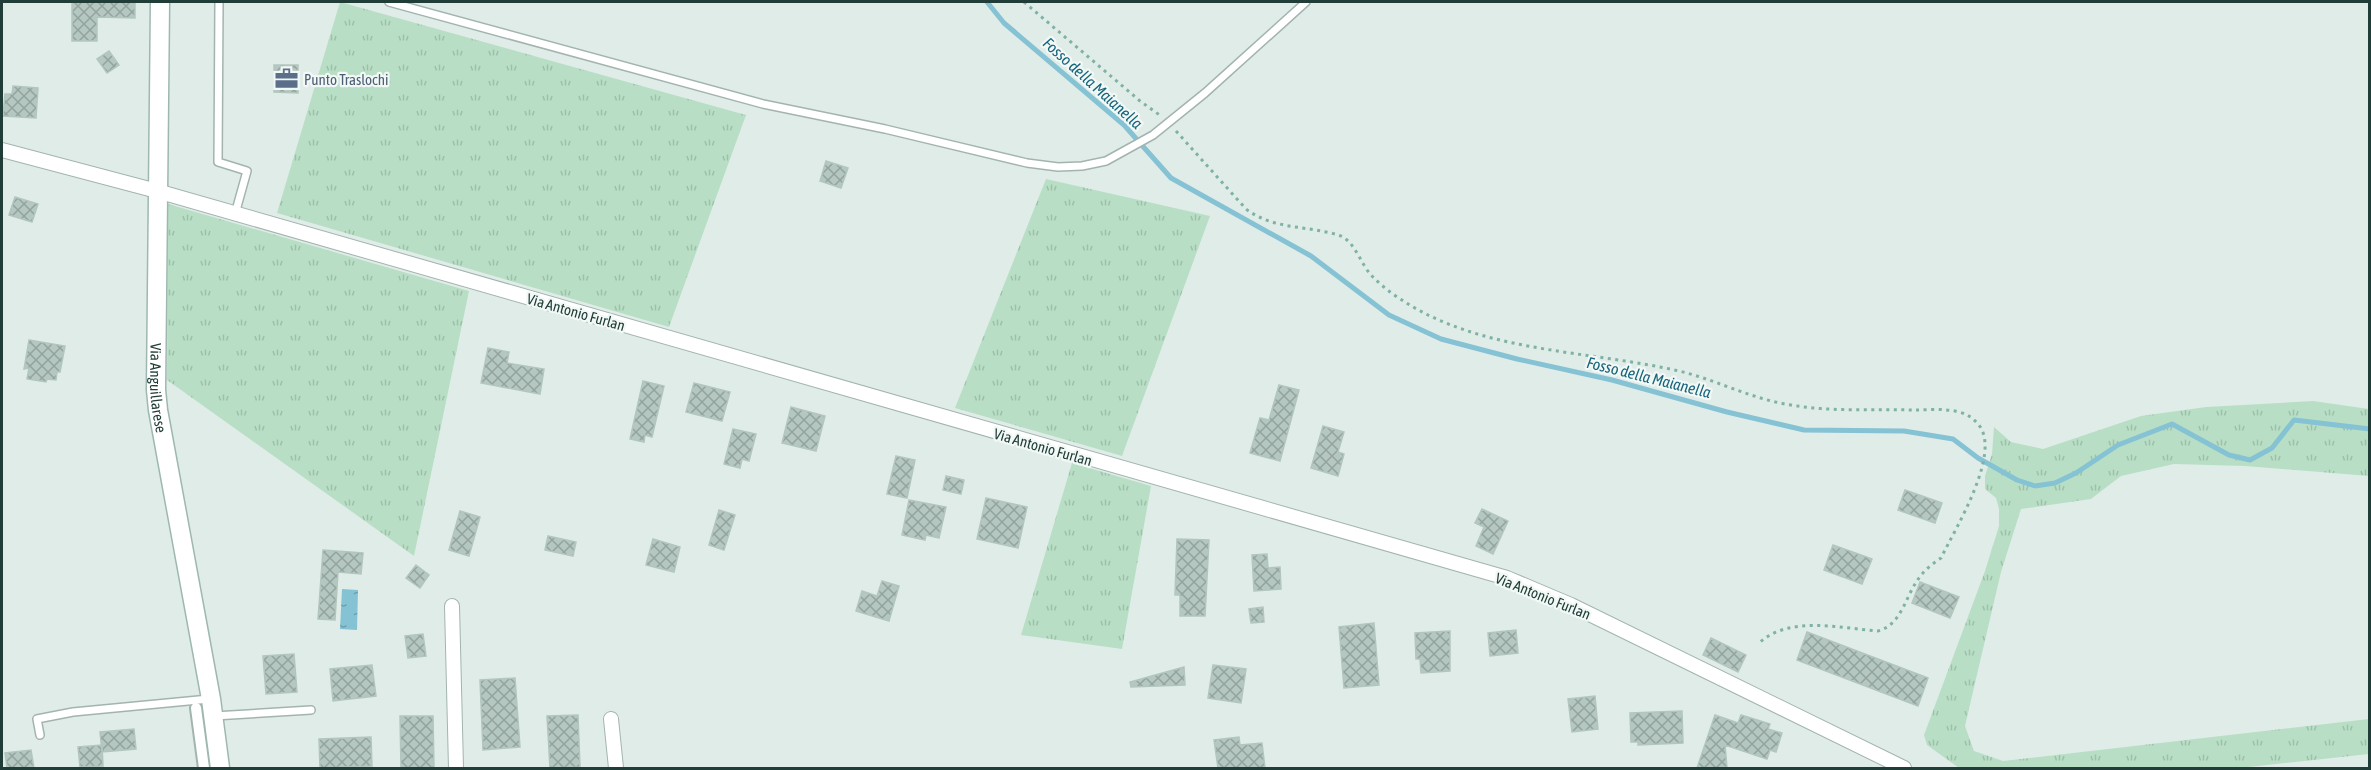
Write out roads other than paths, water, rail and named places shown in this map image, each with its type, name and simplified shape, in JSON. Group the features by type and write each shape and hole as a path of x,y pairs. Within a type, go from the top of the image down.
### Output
{"main road":[{"name":"Via Anguillarese","path":"160,2 156,390 207,708 220,768"}],"street":[{"name":"Via Antonio Furlan","path":"2,150 157,191 1508,578 1571,606 1904,768"},
{"path":"452,606 456,768"},
{"path":"204,768 207,708"},
{"path":"611,719 616,768"}],"lane":[{"path":"219,2 218,162 247,171 236,214"},
{"path":"389,2 763,104 885,129 1027,163 1058,167 1082,166 1106,161 1153,135 1205,93 1306,2"},
{"path":"40,735 37,719 73,712 207,708 311,710"}],"water":[{"path":"342,589 358,590 357,630 340,629"}],"waterway":[{"name":"Fosso della Maianella","path":"987,2 1004,23 1124,125 1171,178 1311,256 1389,315 1441,339 1612,380 1727,412 1804,430 1904,431 1953,439 1978,458 2017,480 2035,486 2055,483 2076,473 2118,445 2172,424 2229,455 2250,460 2272,448 2294,420 2370,429"}],"place":[{"name":"Punto Traslochi","path":"286,79"}]}
